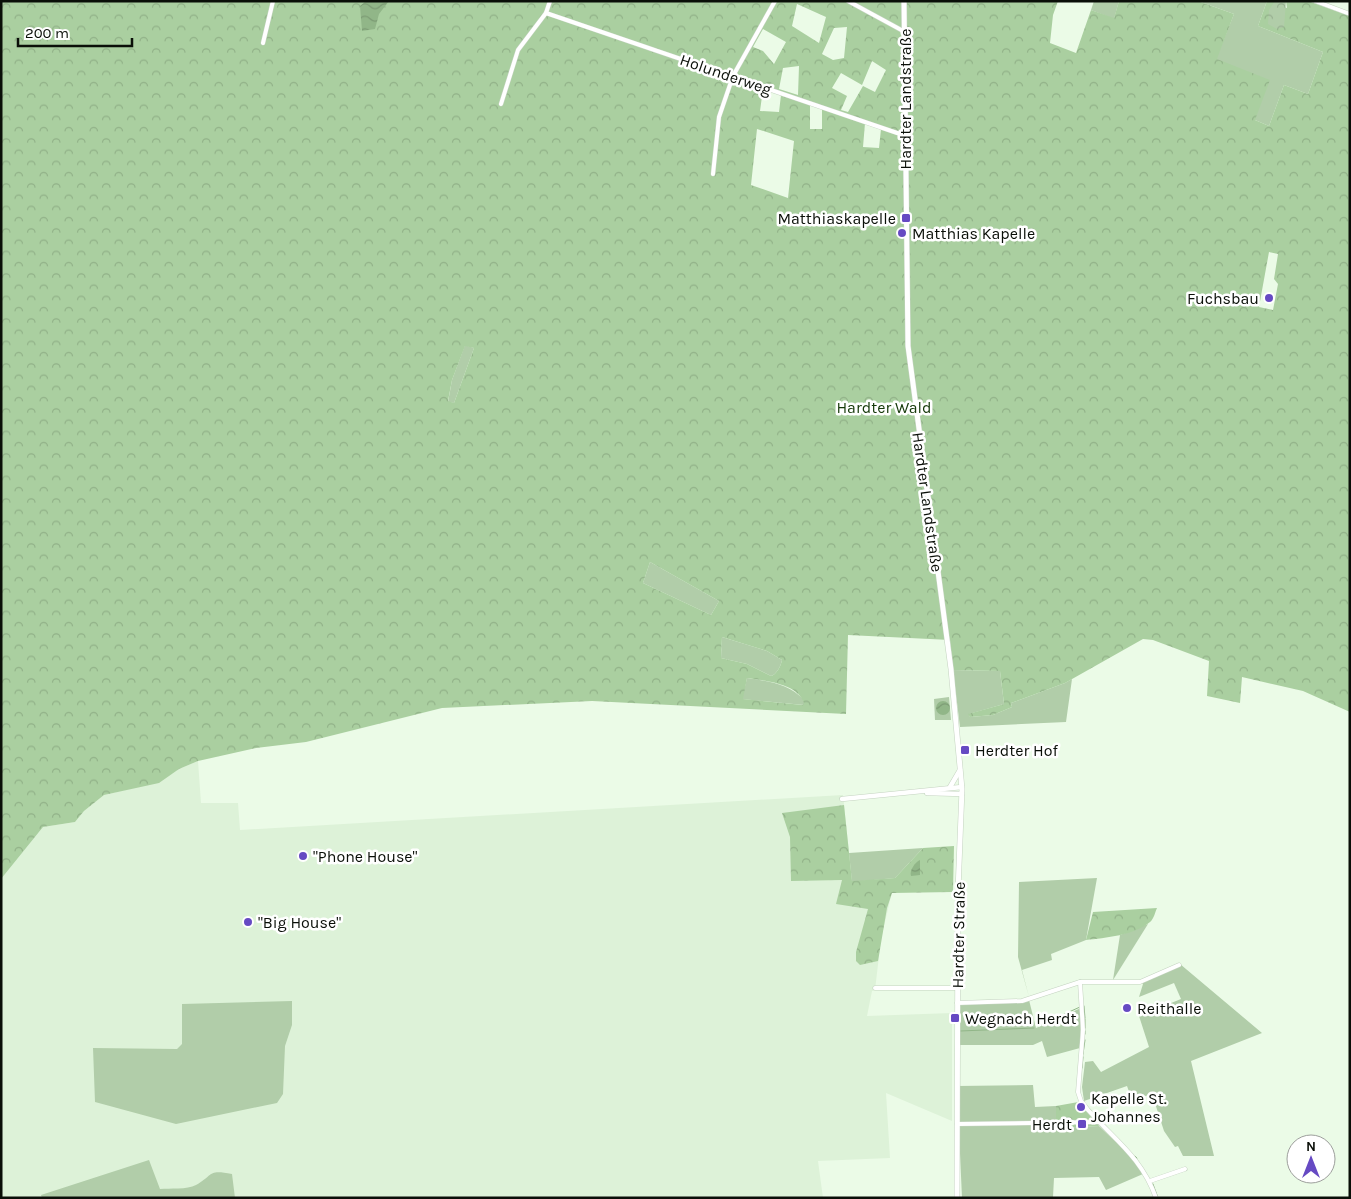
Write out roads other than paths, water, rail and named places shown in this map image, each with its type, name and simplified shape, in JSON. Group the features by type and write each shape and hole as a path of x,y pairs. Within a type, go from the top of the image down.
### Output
{"main road":[{"name":"Hardter Landstraße","path":"904,1 909,357 955,703"},
{"name":"Hardter Straße","path":"955,703 962,787 958,892 957,1198"}],"street":[{"path":"263,42 273,1"},
{"path":"501,104 518,50 546,13 550,1"},
{"path":"713,174 719,116 733,76 775,1"},
{"path":"848,1 904,32"},
{"path":"1316,1 1350,14"},
{"name":"Holunderweg","path":"546,13 906,136"},
{"path":"950,787 960,768"},
{"path":"842,799 962,787"},
{"path":"921,792 962,794"},
{"path":"957,1002 1022,1001 1080,982 1140,982 1179,966"},
{"path":"1080,982 1083,1030 1078,1092 1081,1102 1098,1122 1136,1159 1150,1181 1156,1198"},
{"path":"875,988 957,988"},
{"path":"957,1124 1098,1122"},
{"path":"1150,1181 1184,1169"}],"water":[{"path":"366,1 389,1 379,14 375,29 362,31 360,6"},
{"path":"943,701 948,703 950,708 948,713 943,715 938,713 936,708 938,703"},
{"path":"920,860 920,875 911,876 913,867"}],"waterway":[{"path":"1084,1006 1085,1018"},
{"path":"1038,1026 1080,1007"},
{"path":"1085,1019 1085,1028"},
{"path":"960,1031 1034,1028"},
{"path":"1083,1054 1085,1040"},
{"path":"1082,1068 1083,1057"},
{"path":"1153,1184 1158,1198"}],"place":[{"name":"Matthiaskapelle","path":"906,218"},
{"name":"Matthias Kapelle","path":"902,233"},
{"name":"Fuchsbau","path":"1269,298"},
{"name":"Herdter Hof","path":"965,750"},
{"name":"\"Phone House\"","path":"303,856"},
{"name":"\"Big House\"","path":"248,922"},
{"name":"Reithalle","path":"1127,1008"},
{"name":"Wegnach Herdt","path":"955,1018"},
{"name":"Kapelle St. Johannes","path":"1081,1107"},
{"name":"Herdt","path":"1082,1124"}],"park label":[{"name":"Hardter Wald","path":"884,407"}]}
